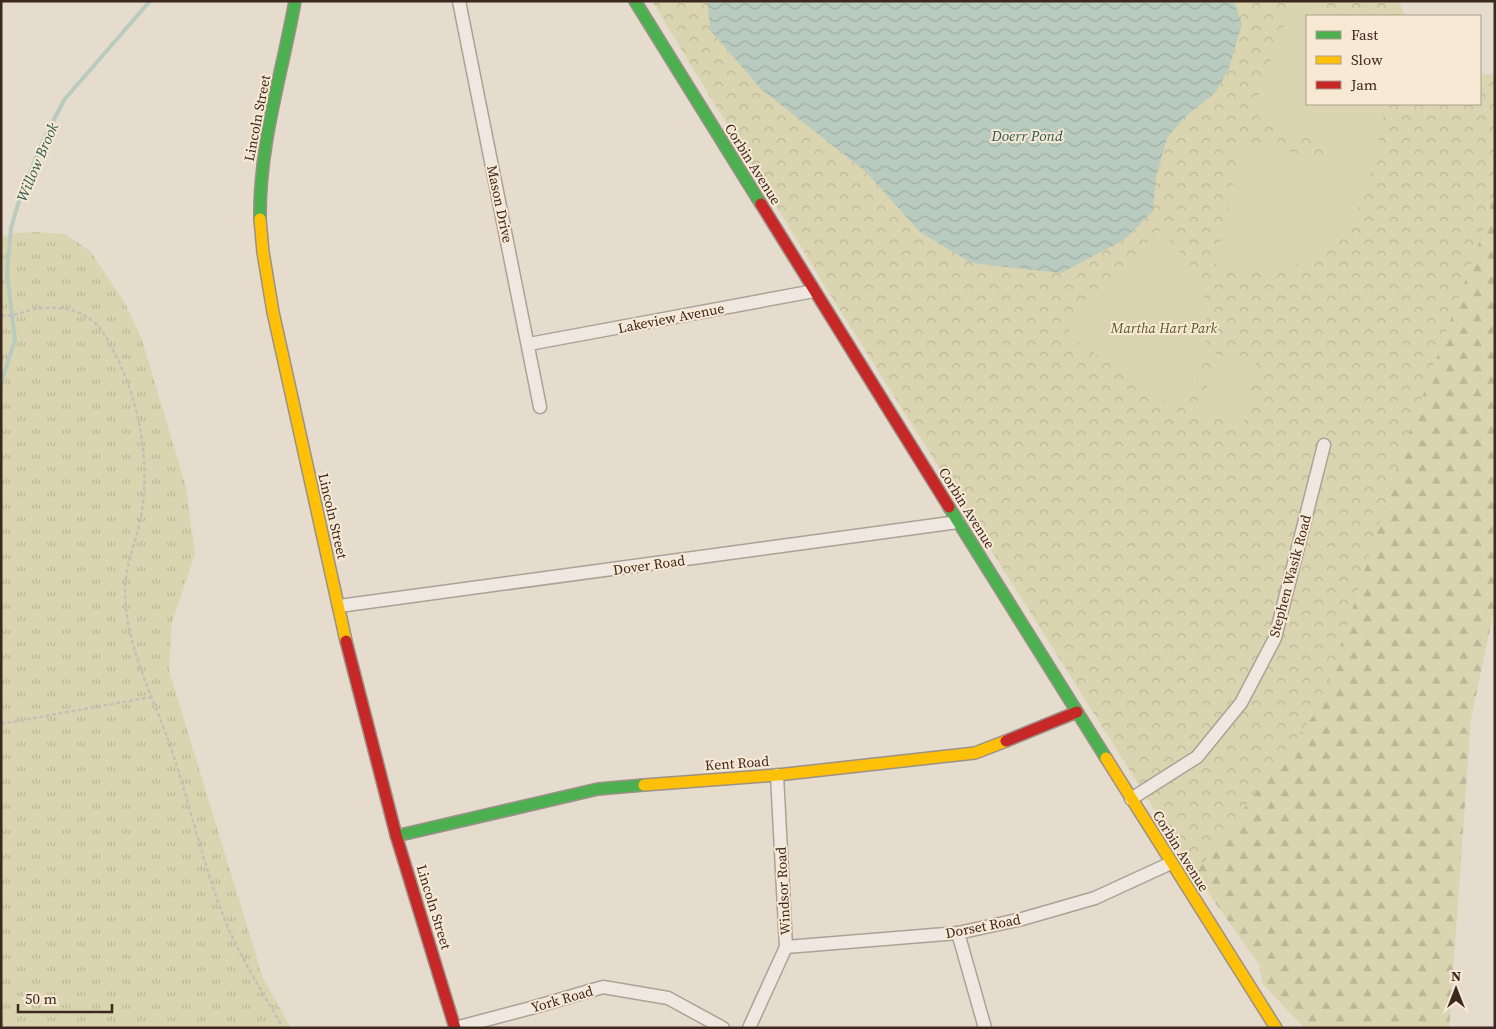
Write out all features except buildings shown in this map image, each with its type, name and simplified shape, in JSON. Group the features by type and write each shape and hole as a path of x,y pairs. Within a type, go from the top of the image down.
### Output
{"street":[{"name":"Lincoln Street","path":"296,1 288,48 276,92 264,155 260,195 262,237 271,300 315,511 396,836 455,1028"},
{"name":"Mason Drive","path":"458,1 529,344 540,407"},
{"name":"Corbin Avenue","path":"636,1 814,291 1276,1028"},
{"name":"Lakeview Avenue","path":"529,344 814,291"},
{"name":"Stephen Wasik Road","path":"1131,799 1197,757 1241,703 1275,638 1324,445"},
{"name":"Dover Road","path":"339,606 958,522"},
{"name":"Kent Road","path":"396,836 598,789 777,775 975,753 1077,712"},
{"name":"Windsor Road","path":"749,1028 786,946 777,775"},
{"name":"Dorset Road","path":"786,946 958,933 1022,919 1095,898 1171,863"},
{"path":"958,933 985,1028"},
{"name":"York Road","path":"455,1028 531,1008 603,986 668,998 722,1028"}],"path":[{"path":"1,315 10,316 59,307 83,314 98,326 107,338 127,380 138,422 144,472 142,514 125,589 126,610 132,643 170,745 209,874 226,921 244,963 283,1028"},
{"path":"1,724 151,696"},
{"path":"1,1022 5,1028"}],"green space":[{"name":"Martha Hart Park","path":"652,1 1399,1 1405,15 1306,15 1306,105 1481,105 1481,75 1495,74 1495,191 1479,243 1404,447 1322,704 1195,874 826,288"},
{"path":"1293,1 1314,1 1338,15 1306,15 1306,105 1384,105 1380,134 1368,182 1360,205 1346,229 1315,256 1297,265 1257,272 1236,271 1216,265 1241,150 1255,142 1326,161 1334,154 1331,144 1261,121 1254,108"},
{"path":"1495,74 1495,606 1471,719 1449,1028 1304,1028 1262,983 1260,966 1195,874 1170,824 1481,105 1481,75"},
{"path":"1160,230 1192,268 1203,294 1206,309 1206,341 1200,370 1195,383 1176,407 1070,337 1068,320"},
{"path":"16,233 65,234 90,251 124,301 142,339 186,487 195,554 172,623 169,670 263,978 291,1028 1,1028 1,237"},
{"path":"1214,354 1256,363 1243,424 1201,415"}],"water":[{"name":"Doerr Pond","path":"707,1 1234,1 1242,24 1229,68 1216,92 1185,117 1167,138 1156,177 1153,211 1124,240 1061,273 971,263 920,232 865,171 762,90 711,31"}],"waterway":[{"name":"Willow Brook","path":"1,384 15,340 7,273 11,228 21,194 43,141 64,100 150,1"}],"traffic: fast":[{"path":"260,219 263,164 267,136 295,1"},
{"path":"635,1 761,204"},
{"path":"949,507 1106,758"},
{"path":"396,836 598,789 644,785"}],"traffic: slow":[{"path":"260,219 263,252 273,312 346,641"},
{"path":"644,785 777,775 975,753 1006,741"},
{"path":"1106,758 1276,1028"}],"traffic: jam":[{"path":"761,204 949,507"},
{"path":"346,641 396,835 455,1028"},
{"path":"1006,741 1077,712"}]}
